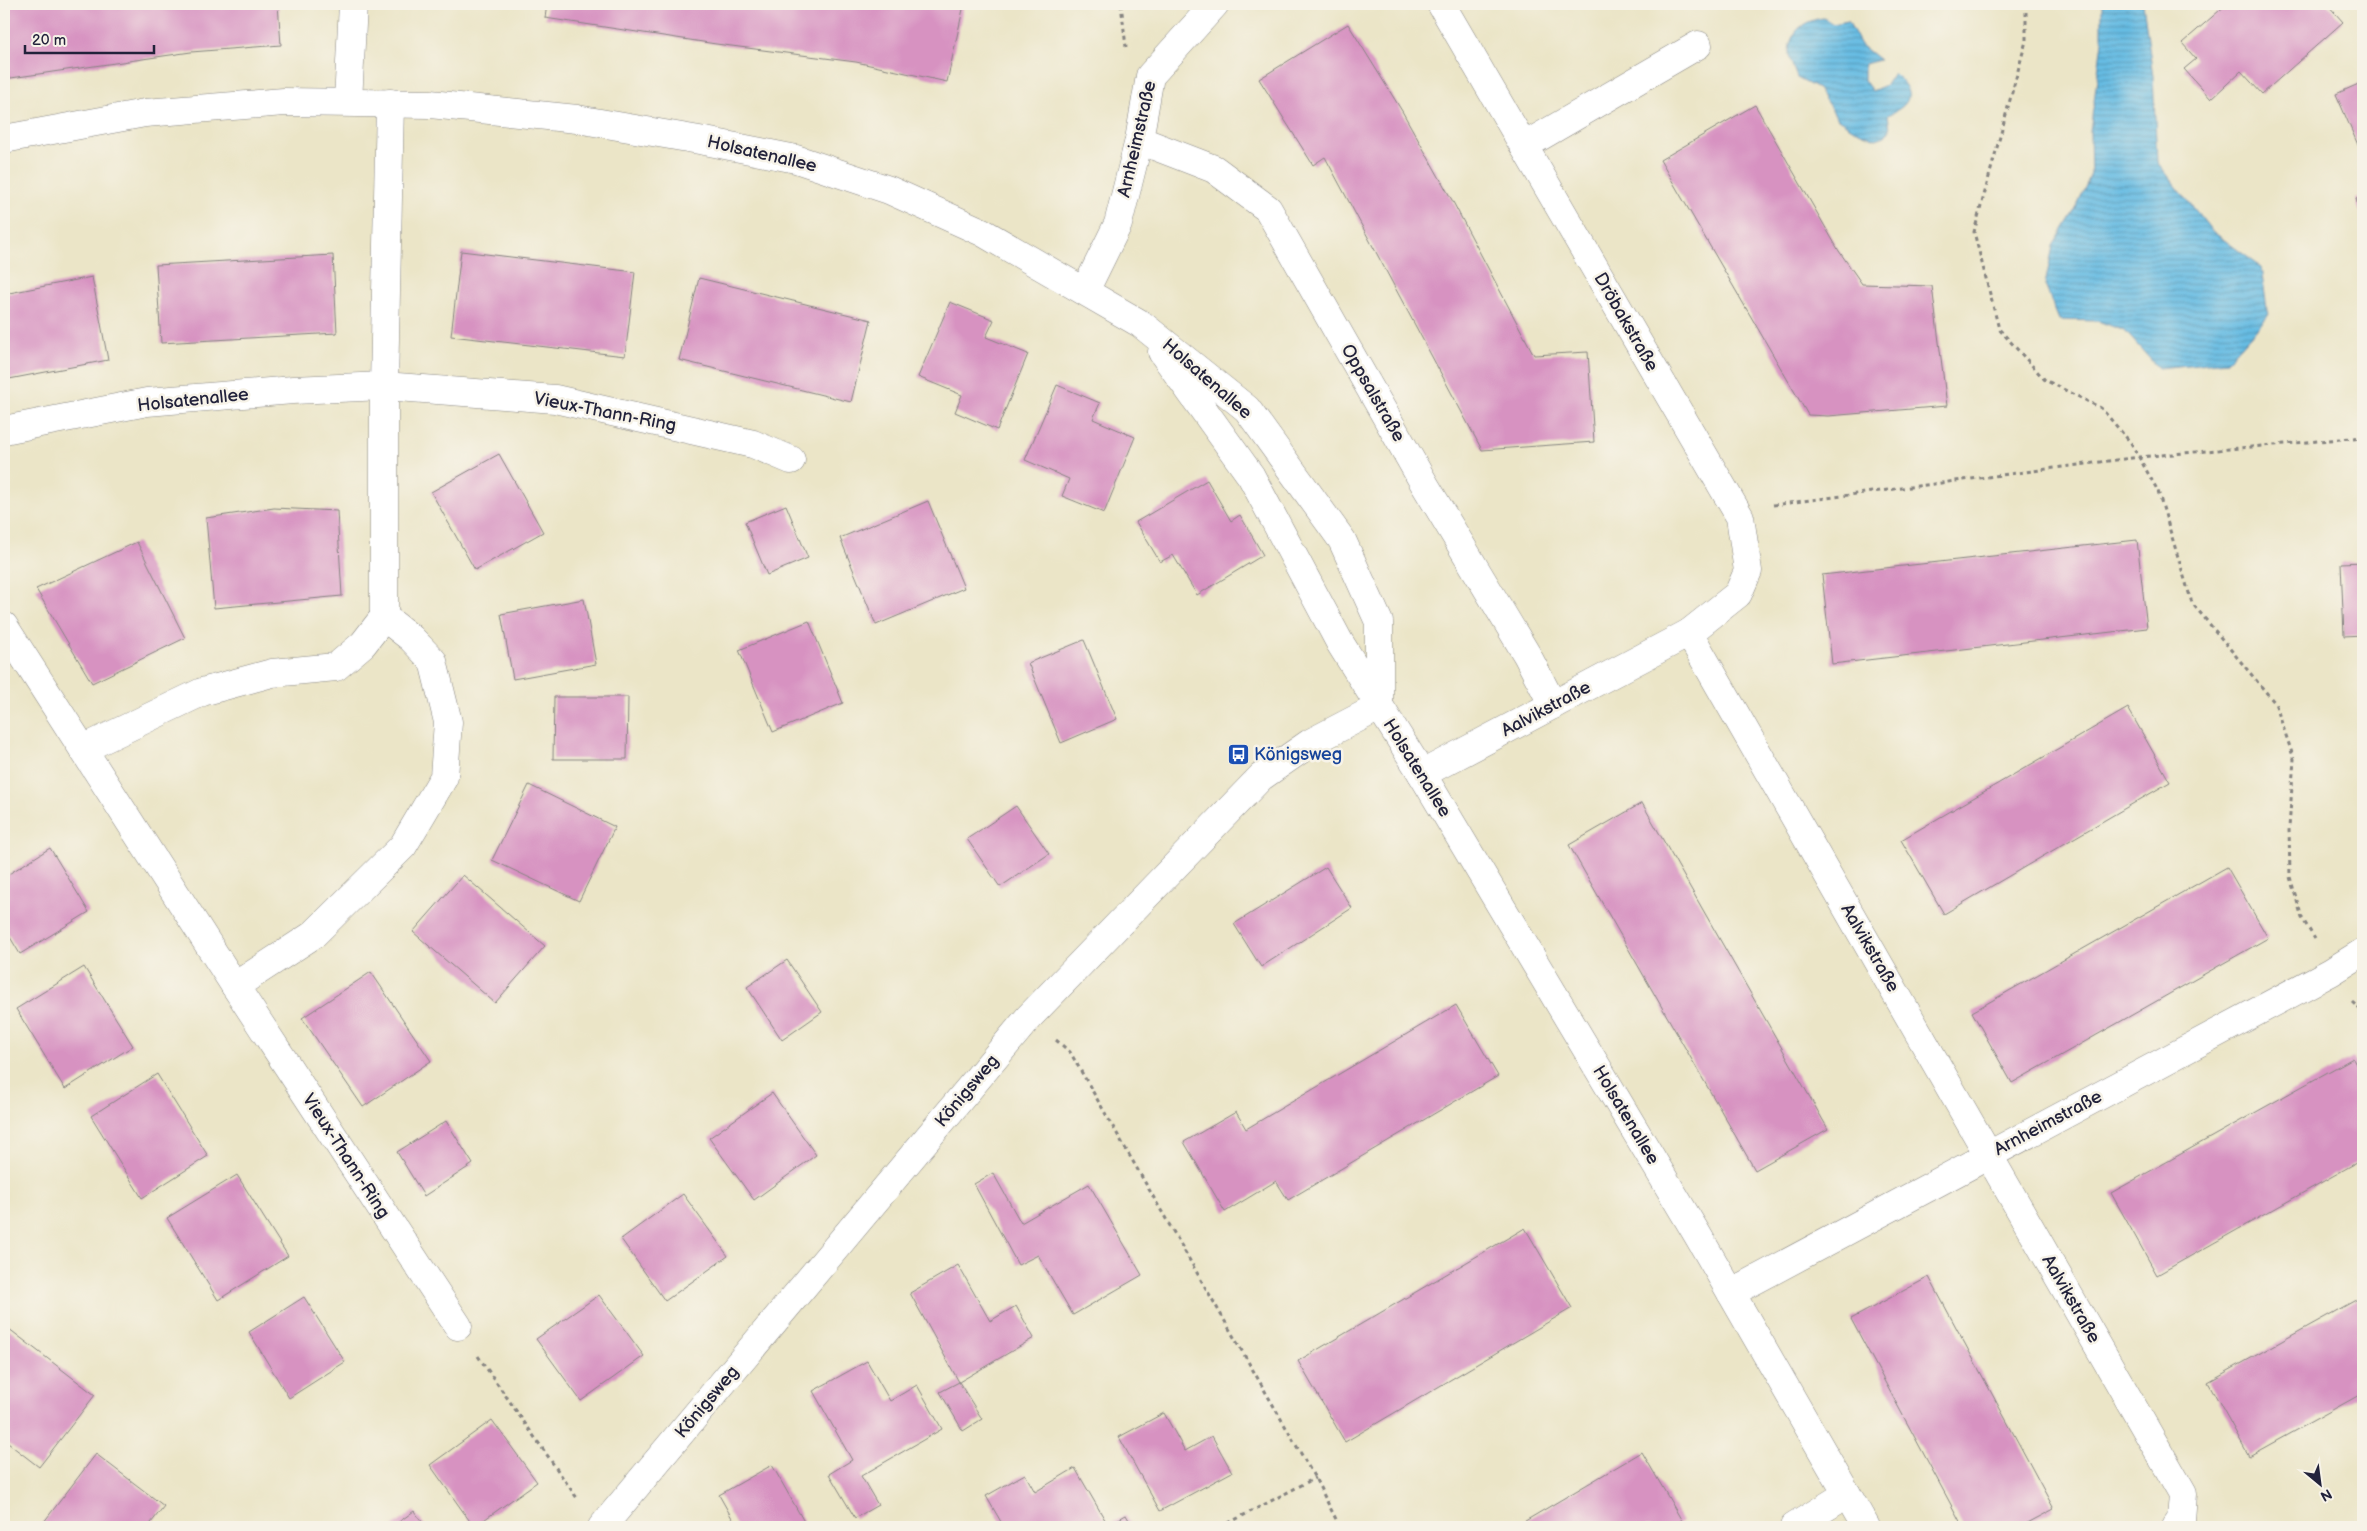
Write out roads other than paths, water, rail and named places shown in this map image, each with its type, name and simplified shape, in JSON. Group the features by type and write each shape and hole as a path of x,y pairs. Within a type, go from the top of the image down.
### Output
{"street":[{"path":"348,102 353,4"},
{"name":"Arnheimstraße","path":"1085,291 1118,224 1139,140 1150,76 1215,4"},
{"name":"Dröbakstraße","path":"1441,4 1740,517 1748,572 1738,594 1689,633"},
{"path":"1524,146 1698,45"},
{"name":"Holsatenallee","path":"4,139 145,113 284,102 430,104 577,119 796,159 889,190 982,232 1141,324 1247,409 1342,540 1379,622 1379,706"},
{"path":"83,749 202,692 272,673 336,667 363,644 384,617 384,386 390,103"},
{"name":"Oppsalstraße","path":"1139,140 1214,169 1268,209 1425,485 1527,656 1553,704"},
{"name":"Holsatenallee","path":"1141,324 1251,476 1340,643 1422,774 1731,1293 1866,1527"},
{"name":"Holsatenallee","path":"4,430 147,402 292,390 384,386"},
{"name":"Vieux-Thann-Ring","path":"384,386 555,399 753,444 791,460"},
{"path":"235,986 313,935 403,846 444,777 448,722 433,661 411,638 384,617"},
{"name":"Vieux-Thann-Ring","path":"4,626 235,986 458,1326"},
{"name":"Aalvikstraße","path":"1422,774 1689,633 2183,1494 2181,1520 2176,1527"},
{"name":"Königsweg","path":"602,1527 1029,1017 1260,777 1310,743 1379,706"},
{"name":"Arnheimstraße","path":"1731,1293 2332,972 2363,952"},
{"path":"1794,1527 1847,1494"}],"water":[{"path":"2102,4 2143,4 2153,76 2157,162 2212,231 2261,267 2268,316 2227,361 2158,368 2125,331 2098,321 2059,320 2045,285 2053,246 2075,210 2091,174 2090,132 2102,41"},
{"path":"1824,18 1833,24 1848,21 1861,45 1880,60 1864,64 1864,80 1872,91 1886,85 1894,73 1908,91 1907,101 1903,106 1888,115 1890,129 1885,136 1876,139 1859,132 1838,119 1818,89 1797,78 1789,54 1793,37 1800,27 1811,21"}],"place":[{"name":"Königsweg","path":"1238,754"}]}
